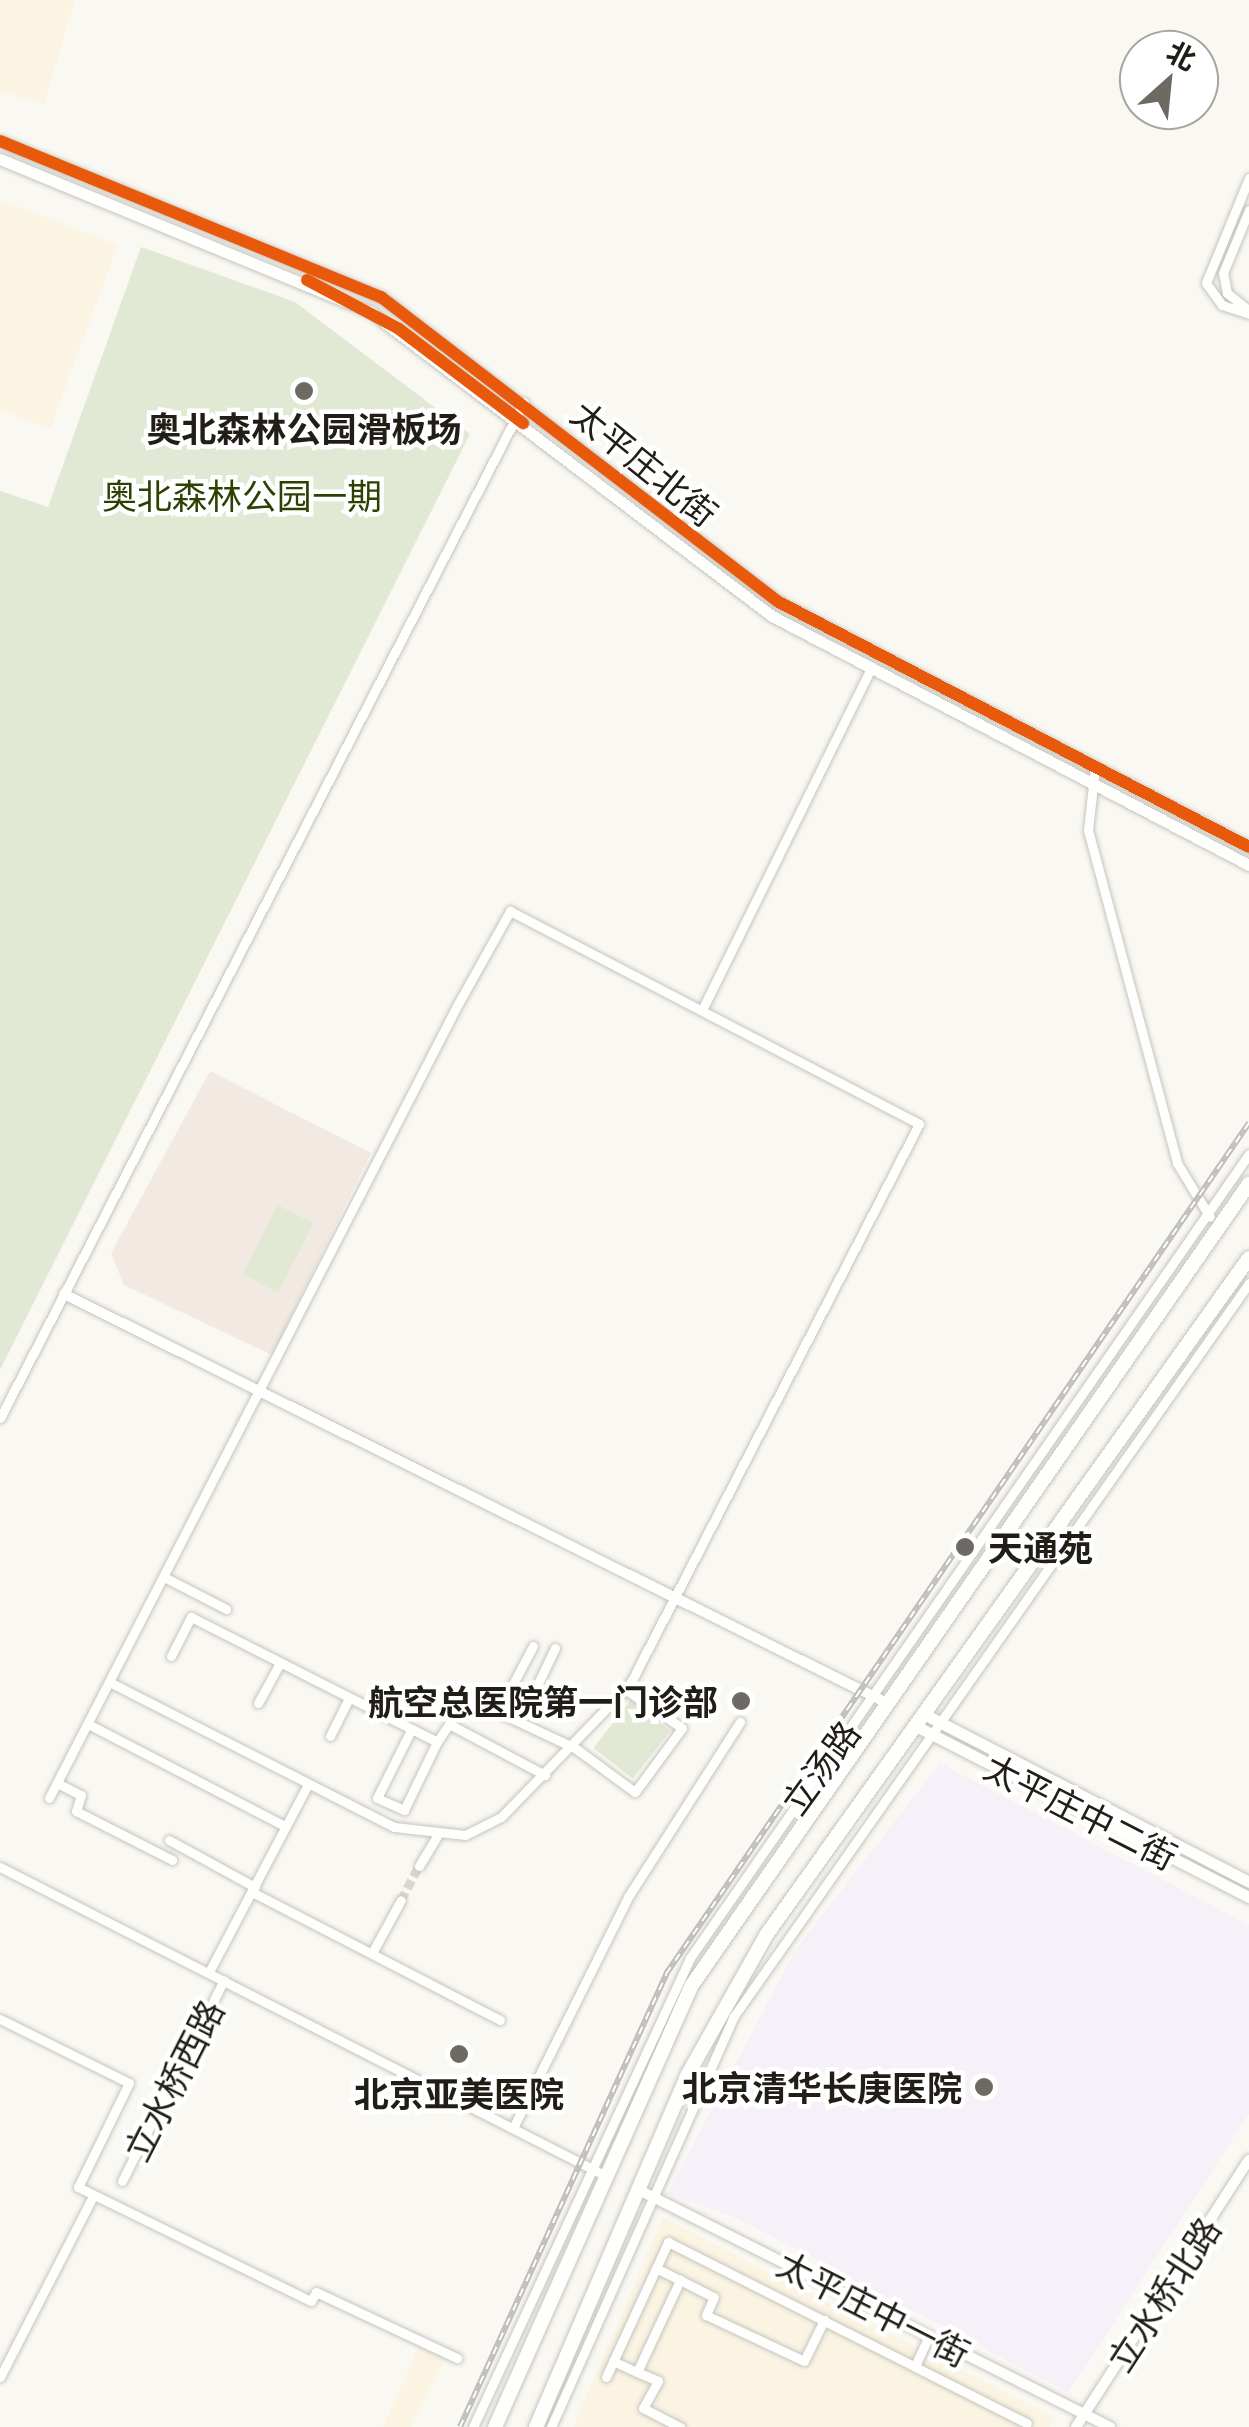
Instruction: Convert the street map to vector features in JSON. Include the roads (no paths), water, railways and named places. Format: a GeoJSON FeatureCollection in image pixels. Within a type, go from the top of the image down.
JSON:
{"type":"FeatureCollection","features":[{"type":"Feature","properties":{"kind":"main road","name":"太平庄北街"},"geometry":{"type":"LineString","coordinates":[[0,141],[350,280],[524,402],[712,557],[877,656],[1249,848]]}},
{"type":"Feature","properties":{"kind":"main road","name":"太平庄北街"},"geometry":{"type":"LineString","coordinates":[[0,159],[342,296],[516,417],[704,570],[870,670],[1249,865]]}},
{"type":"Feature","properties":{"kind":"main road","name":"立汤路"},"geometry":{"type":"LineString","coordinates":[[494,2427],[602,2174],[692,1986],[879,1698],[1249,1184]]}},
{"type":"Feature","properties":{"kind":"main road","name":"立汤路"},"geometry":{"type":"LineString","coordinates":[[536,2427],[724,2005],[1249,1258]]}},
{"type":"Feature","properties":{"kind":"main road","name":"太平庄中二街"},"geometry":{"type":"LineString","coordinates":[[924,1722],[1249,1882]]}},
{"type":"Feature","properties":{"kind":"main road","name":"太平庄中二街"},"geometry":{"type":"LineString","coordinates":[[924,1722],[1249,1897]]}},
{"type":"Feature","properties":{"kind":"street"},"geometry":{"type":"LineString","coordinates":[[1249,178],[1206,283],[1222,305],[1249,312]]}},
{"type":"Feature","properties":{"kind":"street"},"geometry":{"type":"LineString","coordinates":[[1249,210],[1223,273],[1227,292],[1249,312]]}},
{"type":"Feature","properties":{"kind":"street"},"geometry":{"type":"LineString","coordinates":[[0,1418],[524,402]]}},
{"type":"Feature","properties":{"kind":"street"},"geometry":{"type":"LineString","coordinates":[[703,1008],[877,656]]}},
{"type":"Feature","properties":{"kind":"street"},"geometry":{"type":"LineString","coordinates":[[1095,768],[1088,782],[1088,830],[1177,1163],[1218,1228]]}},
{"type":"Feature","properties":{"kind":"street"},"geometry":{"type":"LineString","coordinates":[[49,1798],[88,1724],[109,1682],[510,911],[703,1008],[919,1124],[678,1600],[626,1690],[576,1748],[500,1817],[437,1836],[394,1827],[109,1682]]}},
{"type":"Feature","properties":{"kind":"street","name":"立汤路"},"geometry":{"type":"LineString","coordinates":[[473,2427],[587,2166],[690,1958],[879,1698],[1249,1154]]}},
{"type":"Feature","properties":{"kind":"street","name":"立汤路"},"geometry":{"type":"LineString","coordinates":[[924,1722],[1249,1284]]}},
{"type":"Feature","properties":{"kind":"street"},"geometry":{"type":"LineString","coordinates":[[64,1294],[879,1698]]}},
{"type":"Feature","properties":{"kind":"street"},"geometry":{"type":"LineString","coordinates":[[164,1577],[226,1609]]}},
{"type":"Feature","properties":{"kind":"street"},"geometry":{"type":"LineString","coordinates":[[171,1656],[191,1617],[437,1742]]}},
{"type":"Feature","properties":{"kind":"street"},"geometry":{"type":"LineString","coordinates":[[534,1646],[498,1712],[576,1748],[635,1792],[682,1728],[626,1690]]}},
{"type":"Feature","properties":{"kind":"street"},"geometry":{"type":"LineString","coordinates":[[520,1721],[555,1648]]}},
{"type":"Feature","properties":{"kind":"street"},"geometry":{"type":"LineString","coordinates":[[258,1703],[280,1663]]}},
{"type":"Feature","properties":{"kind":"street"},"geometry":{"type":"LineString","coordinates":[[330,1736],[349,1698]]}},
{"type":"Feature","properties":{"kind":"street"},"geometry":{"type":"LineString","coordinates":[[513,2128],[628,1897],[740,1722]]}},
{"type":"Feature","properties":{"kind":"street"},"geometry":{"type":"LineString","coordinates":[[88,1724],[285,1826]]}},
{"type":"Feature","properties":{"kind":"street"},"geometry":{"type":"LineString","coordinates":[[411,1730],[378,1798],[404,1810],[449,1724],[545,1775]]}},
{"type":"Feature","properties":{"kind":"street"},"geometry":{"type":"LineString","coordinates":[[57,1783],[81,1795],[76,1811],[172,1860]]}},
{"type":"Feature","properties":{"kind":"street"},"geometry":{"type":"LineString","coordinates":[[209,1972],[308,1784]]}},
{"type":"Feature","properties":{"kind":"street"},"geometry":{"type":"LineString","coordinates":[[419,1866],[437,1836]]}},
{"type":"Feature","properties":{"kind":"street"},"geometry":{"type":"LineString","coordinates":[[169,1840],[254,1890],[500,2020]]}},
{"type":"Feature","properties":{"kind":"street"},"geometry":{"type":"LineString","coordinates":[[0,1867],[602,2174]]}},
{"type":"Feature","properties":{"kind":"street"},"geometry":{"type":"LineString","coordinates":[[372,1953],[401,1900]]}},
{"type":"Feature","properties":{"kind":"street","name":"立水桥西路"},"geometry":{"type":"LineString","coordinates":[[122,2181],[224,1980]]}},
{"type":"Feature","properties":{"kind":"street"},"geometry":{"type":"LineString","coordinates":[[0,2019],[129,2082],[78,2187],[457,2358]]}},
{"type":"Feature","properties":{"kind":"street","name":"立水桥北路"},"geometry":{"type":"LineString","coordinates":[[1076,2427],[1247,2168]]}},
{"type":"Feature","properties":{"kind":"street","name":"立汤路"},"geometry":{"type":"LineString","coordinates":[[551,2427],[643,2192]]}},
{"type":"Feature","properties":{"kind":"street","name":"太平庄中一街"},"geometry":{"type":"LineString","coordinates":[[643,2192],[1110,2427]]}},
{"type":"Feature","properties":{"kind":"street","name":"立水桥西路"},"geometry":{"type":"LineString","coordinates":[[0,2376],[92,2196]]}},
{"type":"Feature","properties":{"kind":"street"},"geometry":{"type":"LineString","coordinates":[[606,2377],[668,2242],[1028,2423]]}},
{"type":"Feature","properties":{"kind":"street"},"geometry":{"type":"LineString","coordinates":[[656,2268],[714,2297],[706,2314],[804,2361],[824,2320]]}},
{"type":"Feature","properties":{"kind":"street"},"geometry":{"type":"LineString","coordinates":[[637,2372],[680,2280]]}},
{"type":"Feature","properties":{"kind":"street"},"geometry":{"type":"LineString","coordinates":[[915,2366],[930,2336]]}},
{"type":"Feature","properties":{"kind":"street"},"geometry":{"type":"LineString","coordinates":[[613,2361],[658,2381],[643,2408],[680,2427]]}},
{"type":"Feature","properties":{"kind":"tunnel"},"geometry":{"type":"LineString","coordinates":[[401,1900],[419,1866]]}},
{"type":"Feature","properties":{"kind":"railway"},"geometry":{"type":"LineString","coordinates":[[460,2427],[666,1974],[1249,1123]]}},
{"type":"Feature","properties":{"kind":"place","name":"奥北森林公园滑板场"},"geometry":{"type":"Point","coordinates":[304,391]}},
{"type":"Feature","properties":{"kind":"place","name":"天通苑"},"geometry":{"type":"Point","coordinates":[965,1547]}},
{"type":"Feature","properties":{"kind":"place","name":"航空总医院第一门诊部"},"geometry":{"type":"Point","coordinates":[741,1701]}},
{"type":"Feature","properties":{"kind":"place","name":"北京亚美医院"},"geometry":{"type":"Point","coordinates":[459,2054]}},
{"type":"Feature","properties":{"kind":"place","name":"北京清华长庚医院"},"geometry":{"type":"Point","coordinates":[984,2087]}},
{"type":"Feature","properties":{"kind":"park label","name":"奥北森林公园一期"},"geometry":{"type":"Point","coordinates":[242,495]}}]}
